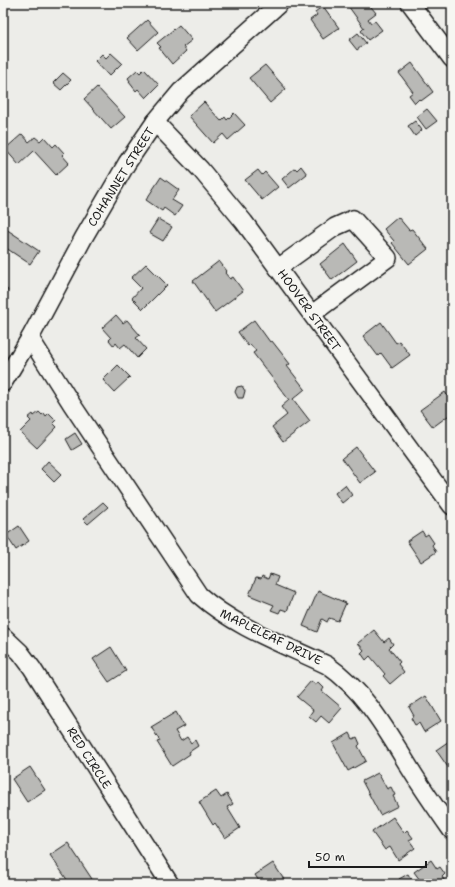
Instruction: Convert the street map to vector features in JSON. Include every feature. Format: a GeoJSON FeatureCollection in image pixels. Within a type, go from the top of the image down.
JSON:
{"type":"FeatureCollection","features":[{"type":"Feature","properties":{"kind":"street","name":"COHANNET STREET"},"geometry":{"type":"LineString","coordinates":[[3,383],[30,338],[84,237],[127,163],[155,122],[181,90],[280,3]]}},
{"type":"Feature","properties":{"kind":"street"},"geometry":{"type":"LineString","coordinates":[[410,3],[452,59]]}},
{"type":"Feature","properties":{"kind":"street","name":"HOOVER STREET"},"geometry":{"type":"LineString","coordinates":[[155,122],[201,170],[244,222],[452,506]]}},
{"type":"Feature","properties":{"kind":"street"},"geometry":{"type":"LineString","coordinates":[[278,268],[336,226],[353,218],[388,258],[312,314]]}},
{"type":"Feature","properties":{"kind":"street","name":"MAPLELEAF DRIVE"},"geometry":{"type":"LineString","coordinates":[[30,338],[75,410],[198,595],[213,608],[230,618],[327,665],[341,674],[360,693],[379,718],[452,831]]}},
{"type":"Feature","properties":{"kind":"street","name":"RED CIRCLE"},"geometry":{"type":"LineString","coordinates":[[3,636],[20,652],[32,668],[170,884]]}},
{"type":"Feature","properties":{"kind":"building"},"geometry":{"type":"Polygon","coordinates":[[[346,3],[368,3],[376,13],[368,19],[371,23],[375,21],[382,30],[368,40],[361,31],[364,28],[346,3]]]}},
{"type":"Feature","properties":{"kind":"building"},"geometry":{"type":"Polygon","coordinates":[[[323,6],[339,28],[323,39],[310,20],[317,15],[315,12],[323,6]]]}},
{"type":"Feature","properties":{"kind":"building"},"geometry":{"type":"Polygon","coordinates":[[[147,20],[158,32],[138,50],[127,38],[147,20]]]}},
{"type":"Feature","properties":{"kind":"building"},"geometry":{"type":"Polygon","coordinates":[[[179,25],[192,40],[183,47],[186,51],[172,64],[159,48],[161,47],[157,43],[179,25]]]}},
{"type":"Feature","properties":{"kind":"building"},"geometry":{"type":"Polygon","coordinates":[[[358,33],[366,43],[357,50],[349,40],[358,33]]]}},
{"type":"Feature","properties":{"kind":"building"},"geometry":{"type":"Polygon","coordinates":[[[111,53],[122,63],[109,76],[95,61],[102,54],[106,58],[111,53]]]}},
{"type":"Feature","properties":{"kind":"building"},"geometry":{"type":"Polygon","coordinates":[[[412,63],[433,92],[421,101],[419,99],[415,103],[409,95],[413,92],[399,73],[412,63]]]}},
{"type":"Feature","properties":{"kind":"building"},"geometry":{"type":"Polygon","coordinates":[[[265,65],[286,89],[270,103],[249,78],[265,65]]]}},
{"type":"Feature","properties":{"kind":"building"},"geometry":{"type":"Polygon","coordinates":[[[144,69],[159,85],[146,98],[138,89],[136,91],[129,82],[130,81],[128,78],[137,70],[140,73],[144,69]]]}},
{"type":"Feature","properties":{"kind":"building"},"geometry":{"type":"Polygon","coordinates":[[[63,73],[71,80],[61,90],[53,83],[63,73]]]}},
{"type":"Feature","properties":{"kind":"building"},"geometry":{"type":"Polygon","coordinates":[[[97,87],[125,117],[111,129],[84,99],[97,87]]]}},
{"type":"Feature","properties":{"kind":"building"},"geometry":{"type":"Polygon","coordinates":[[[204,102],[221,121],[225,117],[227,120],[234,113],[245,125],[228,140],[223,134],[213,143],[189,116],[204,102]]]}},
{"type":"Feature","properties":{"kind":"building"},"geometry":{"type":"Polygon","coordinates":[[[427,109],[437,121],[426,129],[417,117],[427,109]]]}},
{"type":"Feature","properties":{"kind":"building"},"geometry":{"type":"Polygon","coordinates":[[[415,121],[422,130],[415,136],[408,126],[415,121]]]}},
{"type":"Feature","properties":{"kind":"building"},"geometry":{"type":"Polygon","coordinates":[[[22,134],[29,142],[35,137],[40,141],[44,137],[53,147],[56,144],[64,153],[62,155],[69,163],[56,175],[34,151],[19,165],[5,149],[22,134]]]}},
{"type":"Feature","properties":{"kind":"building"},"geometry":{"type":"Polygon","coordinates":[[[301,166],[307,174],[289,188],[282,179],[295,168],[297,170],[301,166]]]}},
{"type":"Feature","properties":{"kind":"building"},"geometry":{"type":"Polygon","coordinates":[[[258,170],[262,175],[265,172],[278,187],[262,200],[245,180],[258,170]]]}},
{"type":"Feature","properties":{"kind":"building"},"geometry":{"type":"Polygon","coordinates":[[[161,177],[179,190],[172,200],[182,206],[175,216],[164,208],[162,211],[146,200],[161,177]]]}},
{"type":"Feature","properties":{"kind":"building"},"geometry":{"type":"Polygon","coordinates":[[[398,217],[409,230],[412,229],[428,249],[409,264],[392,243],[394,241],[384,229],[398,217]]]}},
{"type":"Feature","properties":{"kind":"building"},"geometry":{"type":"Polygon","coordinates":[[[158,219],[172,227],[163,241],[149,233],[158,219]]]}},
{"type":"Feature","properties":{"kind":"building"},"geometry":{"type":"Polygon","coordinates":[[[3,227],[39,251],[30,264],[3,246],[3,227]]]}},
{"type":"Feature","properties":{"kind":"building"},"geometry":{"type":"Polygon","coordinates":[[[345,244],[357,261],[332,280],[320,264],[345,244]]]}},
{"type":"Feature","properties":{"kind":"building"},"geometry":{"type":"Polygon","coordinates":[[[219,261],[227,271],[225,273],[230,279],[233,277],[243,291],[215,312],[193,281],[219,261]]]}},
{"type":"Feature","properties":{"kind":"building"},"geometry":{"type":"Polygon","coordinates":[[[146,264],[167,285],[143,309],[132,298],[141,288],[131,278],[146,264]]]}},
{"type":"Feature","properties":{"kind":"building"},"geometry":{"type":"Polygon","coordinates":[[[3,287],[8,290],[3,300],[3,287]]]}},
{"type":"Feature","properties":{"kind":"building"},"geometry":{"type":"Polygon","coordinates":[[[116,315],[123,323],[127,320],[140,335],[136,338],[146,349],[137,358],[125,344],[120,348],[116,343],[114,346],[109,340],[111,338],[102,328],[116,315]]]}},
{"type":"Feature","properties":{"kind":"building"},"geometry":{"type":"Polygon","coordinates":[[[254,320],[270,342],[272,341],[290,364],[287,366],[305,389],[293,399],[310,421],[283,442],[272,427],[287,415],[281,407],[289,400],[253,353],[256,351],[250,344],[248,346],[238,332],[254,320]]]}},
{"type":"Feature","properties":{"kind":"building"},"geometry":{"type":"Polygon","coordinates":[[[381,322],[396,343],[399,341],[410,355],[392,368],[381,353],[378,356],[363,336],[381,322]]]}},
{"type":"Feature","properties":{"kind":"building"},"geometry":{"type":"Polygon","coordinates":[[[118,365],[130,377],[114,392],[103,380],[118,365]]]}},
{"type":"Feature","properties":{"kind":"building"},"geometry":{"type":"Polygon","coordinates":[[[242,386],[245,391],[243,398],[238,398],[235,392],[237,387],[242,386]]]}},
{"type":"Feature","properties":{"kind":"building"},"geometry":{"type":"Polygon","coordinates":[[[445,392],[452,402],[452,413],[433,427],[420,410],[445,392]]]}},
{"type":"Feature","properties":{"kind":"building"},"geometry":{"type":"Polygon","coordinates":[[[39,412],[42,415],[44,413],[46,416],[49,413],[56,420],[53,423],[57,427],[37,448],[20,432],[31,421],[28,418],[39,412]]]}},
{"type":"Feature","properties":{"kind":"building"},"geometry":{"type":"Polygon","coordinates":[[[75,433],[82,444],[72,450],[66,439],[75,433]]]}},
{"type":"Feature","properties":{"kind":"building"},"geometry":{"type":"Polygon","coordinates":[[[356,447],[375,472],[360,483],[342,458],[356,447]]]}},
{"type":"Feature","properties":{"kind":"building"},"geometry":{"type":"Polygon","coordinates":[[[48,461],[62,474],[54,482],[41,469],[48,461]]]}},
{"type":"Feature","properties":{"kind":"building"},"geometry":{"type":"Polygon","coordinates":[[[345,485],[352,495],[342,503],[335,493],[345,485]]]}},
{"type":"Feature","properties":{"kind":"building"},"geometry":{"type":"Polygon","coordinates":[[[103,502],[108,507],[88,524],[83,519],[103,502]]]}},
{"type":"Feature","properties":{"kind":"building"},"geometry":{"type":"Polygon","coordinates":[[[19,526],[29,541],[16,550],[6,535],[19,526]]]}},
{"type":"Feature","properties":{"kind":"building"},"geometry":{"type":"Polygon","coordinates":[[[422,531],[425,536],[428,534],[434,543],[432,545],[436,552],[421,562],[407,541],[422,531]]]}},
{"type":"Feature","properties":{"kind":"building"},"geometry":{"type":"Polygon","coordinates":[[[270,574],[278,577],[275,585],[294,593],[287,611],[281,609],[279,613],[271,610],[274,605],[249,595],[256,578],[261,579],[262,576],[268,579],[270,574]]]}},
{"type":"Feature","properties":{"kind":"building"},"geometry":{"type":"Polygon","coordinates":[[[318,591],[346,603],[338,621],[329,618],[327,622],[322,619],[317,632],[303,626],[318,591]]]}},
{"type":"Feature","properties":{"kind":"building"},"geometry":{"type":"Polygon","coordinates":[[[374,630],[384,642],[389,638],[393,644],[389,648],[400,662],[398,664],[404,672],[390,684],[383,676],[385,674],[370,656],[366,660],[361,653],[364,650],[358,643],[374,630]]]}},
{"type":"Feature","properties":{"kind":"building"},"geometry":{"type":"Polygon","coordinates":[[[111,647],[126,671],[109,682],[93,659],[111,647]]]}},
{"type":"Feature","properties":{"kind":"building"},"geometry":{"type":"Polygon","coordinates":[[[311,681],[316,685],[318,682],[324,688],[322,691],[342,708],[329,723],[321,716],[316,722],[309,716],[313,710],[297,697],[311,681]]]}},
{"type":"Feature","properties":{"kind":"building"},"geometry":{"type":"Polygon","coordinates":[[[426,696],[441,721],[424,732],[419,723],[415,725],[411,718],[414,716],[409,707],[426,696]]]}},
{"type":"Feature","properties":{"kind":"building"},"geometry":{"type":"Polygon","coordinates":[[[176,712],[184,726],[175,731],[181,741],[187,737],[191,743],[195,740],[198,746],[189,752],[190,754],[172,766],[157,742],[160,741],[151,727],[176,712]]]}},
{"type":"Feature","properties":{"kind":"building"},"geometry":{"type":"Polygon","coordinates":[[[350,733],[353,739],[357,737],[360,744],[358,746],[366,761],[348,771],[333,743],[350,733]]]}},
{"type":"Feature","properties":{"kind":"building"},"geometry":{"type":"Polygon","coordinates":[[[452,739],[452,773],[436,750],[452,739]]]}},
{"type":"Feature","properties":{"kind":"building"},"geometry":{"type":"Polygon","coordinates":[[[30,767],[45,790],[27,802],[12,779],[30,767]]]}},
{"type":"Feature","properties":{"kind":"building"},"geometry":{"type":"Polygon","coordinates":[[[378,773],[387,789],[391,787],[395,795],[393,796],[398,806],[380,815],[362,781],[378,773]]]}},
{"type":"Feature","properties":{"kind":"building"},"geometry":{"type":"Polygon","coordinates":[[[216,791],[221,798],[227,794],[233,804],[227,807],[240,828],[225,838],[215,823],[213,825],[199,802],[216,791]]]}},
{"type":"Feature","properties":{"kind":"building"},"geometry":{"type":"Polygon","coordinates":[[[393,817],[404,833],[407,830],[413,838],[409,840],[415,848],[398,860],[390,847],[385,850],[372,832],[393,817]]]}},
{"type":"Feature","properties":{"kind":"building"},"geometry":{"type":"Polygon","coordinates":[[[68,843],[92,879],[84,884],[70,884],[50,855],[68,843]]]}},
{"type":"Feature","properties":{"kind":"building"},"geometry":{"type":"Polygon","coordinates":[[[431,860],[437,869],[440,867],[445,874],[442,877],[447,884],[423,884],[414,872],[431,860]]]}},
{"type":"Feature","properties":{"kind":"building"},"geometry":{"type":"Polygon","coordinates":[[[273,863],[287,884],[261,884],[255,875],[273,863]]]}},
{"type":"Feature","properties":{"kind":"building"},"geometry":{"type":"Polygon","coordinates":[[[408,874],[413,882],[410,884],[402,884],[399,879],[408,874]]]}}]}
